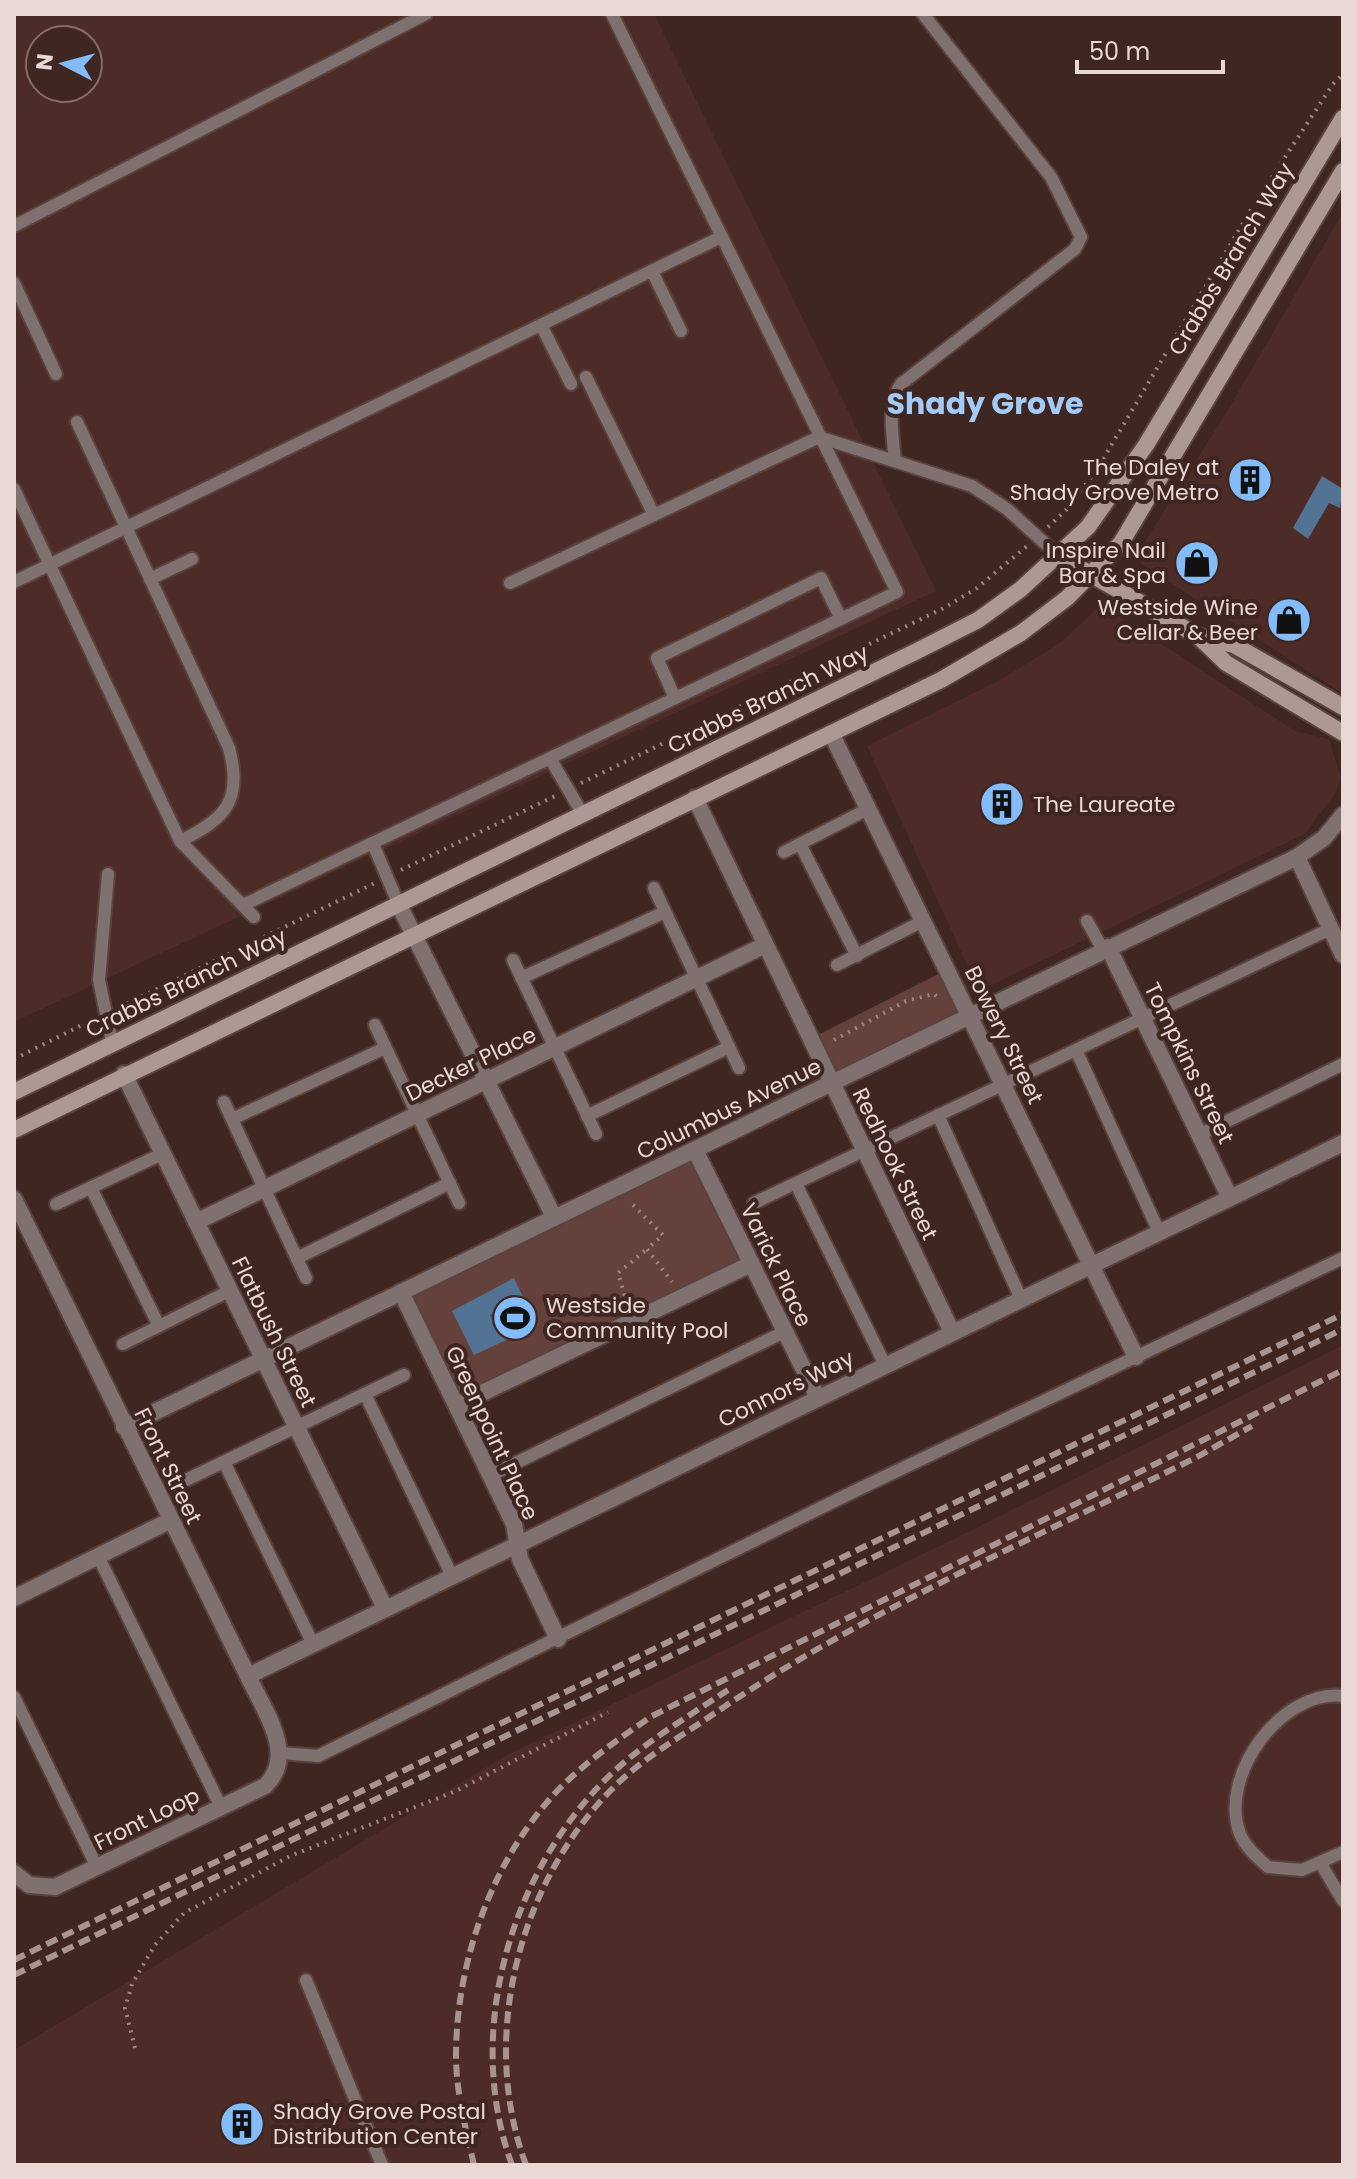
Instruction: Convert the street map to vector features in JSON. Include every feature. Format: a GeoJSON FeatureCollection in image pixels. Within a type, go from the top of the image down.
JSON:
{"type":"FeatureCollection","features":[{"type":"Feature","properties":{"kind":"main road","name":"Crabbs Branch Way"},"geometry":{"type":"LineString","coordinates":[[14,1092],[978,620],[1059,556],[1088,527],[1146,445],[1343,118]]}},
{"type":"Feature","properties":{"kind":"main road"},"geometry":{"type":"LineString","coordinates":[[14,1130],[941,680],[1021,633],[1092,574],[1137,520],[1343,171]]}},
{"type":"Feature","properties":{"kind":"main road"},"geometry":{"type":"LineString","coordinates":[[1059,556],[1198,636],[1226,663],[1343,733]]}},
{"type":"Feature","properties":{"kind":"main road"},"geometry":{"type":"LineString","coordinates":[[1198,636],[1234,645],[1343,707]]}},
{"type":"Feature","properties":{"kind":"street","name":"Bowery Street"},"geometry":{"type":"LineString","coordinates":[[831,733],[1136,1357]]}},
{"type":"Feature","properties":{"kind":"street","name":"Redhook Street"},"geometry":{"type":"LineString","coordinates":[[695,798],[952,1332]]}},
{"type":"Feature","properties":{"kind":"street","name":"Columbus Avenue"},"geometry":{"type":"LineString","coordinates":[[124,1427],[554,1217],[696,1152],[971,1014],[1297,857],[1324,838],[1343,815]]}},
{"type":"Feature","properties":{"kind":"street"},"geometry":{"type":"LineString","coordinates":[[1297,857],[1343,955]]}},
{"type":"Feature","properties":{"kind":"street"},"geometry":{"type":"LineString","coordinates":[[399,905],[554,1217]]}},
{"type":"Feature","properties":{"kind":"street","name":"Decker Place"},"geometry":{"type":"LineString","coordinates":[[196,1222],[765,945]]}},
{"type":"Feature","properties":{"kind":"street","name":"Tompkins Street"},"geometry":{"type":"LineString","coordinates":[[1106,949],[1230,1198]]}},
{"type":"Feature","properties":{"kind":"street","name":"Flatbush Street"},"geometry":{"type":"LineString","coordinates":[[124,1074],[261,1360],[385,1608]]}},
{"type":"Feature","properties":{"kind":"street","name":"Connors Way"},"geometry":{"type":"LineString","coordinates":[[248,1676],[1343,1143]]}},
{"type":"Feature","properties":{"kind":"street","name":"Varick Place"},"geometry":{"type":"LineString","coordinates":[[696,1152],[818,1398]]}},
{"type":"Feature","properties":{"kind":"street","name":"Front Street"},"geometry":{"type":"LineString","coordinates":[[14,1199],[169,1521],[248,1676],[280,1753]]}},
{"type":"Feature","properties":{"kind":"street"},"geometry":{"type":"LineString","coordinates":[[457,1405],[751,1264]]}},
{"type":"Feature","properties":{"kind":"street","name":"Greenpoint Place"},"geometry":{"type":"LineString","coordinates":[[401,1292],[514,1524],[520,1559],[558,1639]]}},
{"type":"Feature","properties":{"kind":"street"},"geometry":{"type":"LineString","coordinates":[[14,1598],[169,1521]]}},
{"type":"Feature","properties":{"kind":"street","name":"Front Loop"},"geometry":{"type":"LineString","coordinates":[[14,1873],[21,1881],[41,1889],[55,1887],[265,1786],[276,1776],[280,1753]]}},
{"type":"Feature","properties":{"kind":"lane"},"geometry":{"type":"LineString","coordinates":[[14,226],[426,14]]}},
{"type":"Feature","properties":{"kind":"lane"},"geometry":{"type":"LineString","coordinates":[[243,905],[897,592],[612,14]]}},
{"type":"Feature","properties":{"kind":"lane"},"geometry":{"type":"LineString","coordinates":[[895,461],[892,415],[895,392],[901,384],[1075,249],[1081,237],[1051,177],[923,14]]}},
{"type":"Feature","properties":{"kind":"lane"},"geometry":{"type":"LineString","coordinates":[[14,582],[721,237]]}},
{"type":"Feature","properties":{"kind":"lane"},"geometry":{"type":"LineString","coordinates":[[652,271],[681,331]]}},
{"type":"Feature","properties":{"kind":"lane"},"geometry":{"type":"LineString","coordinates":[[14,283],[56,374]]}},
{"type":"Feature","properties":{"kind":"lane"},"geometry":{"type":"LineString","coordinates":[[541,325],[571,384]]}},
{"type":"Feature","properties":{"kind":"lane"},"geometry":{"type":"LineString","coordinates":[[586,377],[654,515]]}},
{"type":"Feature","properties":{"kind":"lane"},"geometry":{"type":"LineString","coordinates":[[77,422],[229,748],[235,769],[235,792],[226,808],[215,821],[180,841]]}},
{"type":"Feature","properties":{"kind":"lane"},"geometry":{"type":"LineString","coordinates":[[510,583],[819,437],[972,486],[1007,509],[1059,556]]}},
{"type":"Feature","properties":{"kind":"lane"},"geometry":{"type":"LineString","coordinates":[[14,489],[180,841],[254,917]]}},
{"type":"Feature","properties":{"kind":"lane"},"geometry":{"type":"LineString","coordinates":[[150,579],[192,559]]}},
{"type":"Feature","properties":{"kind":"lane"},"geometry":{"type":"LineString","coordinates":[[675,698],[657,658],[807,584],[821,578],[841,619]]}},
{"type":"Feature","properties":{"kind":"lane"},"geometry":{"type":"LineString","coordinates":[[551,760],[582,813]]}},
{"type":"Feature","properties":{"kind":"lane"},"geometry":{"type":"LineString","coordinates":[[784,852],[868,809]]}},
{"type":"Feature","properties":{"kind":"lane"},"geometry":{"type":"LineString","coordinates":[[373,844],[399,905]]}},
{"type":"Feature","properties":{"kind":"lane"},"geometry":{"type":"LineString","coordinates":[[800,844],[857,956]]}},
{"type":"Feature","properties":{"kind":"lane"},"geometry":{"type":"LineString","coordinates":[[108,874],[99,980],[112,1042]]}},
{"type":"Feature","properties":{"kind":"lane"},"geometry":{"type":"LineString","coordinates":[[654,888],[739,1068]]}},
{"type":"Feature","properties":{"kind":"lane"},"geometry":{"type":"LineString","coordinates":[[521,978],[665,912]]}},
{"type":"Feature","properties":{"kind":"lane"},"geometry":{"type":"LineString","coordinates":[[837,965],[923,921]]}},
{"type":"Feature","properties":{"kind":"lane"},"geometry":{"type":"LineString","coordinates":[[1087,921],[1106,949]]}},
{"type":"Feature","properties":{"kind":"lane"},"geometry":{"type":"LineString","coordinates":[[754,1203],[1330,929]]}},
{"type":"Feature","properties":{"kind":"lane"},"geometry":{"type":"LineString","coordinates":[[513,960],[596,1134]]}},
{"type":"Feature","properties":{"kind":"lane"},"geometry":{"type":"LineString","coordinates":[[375,1025],[459,1203]]}},
{"type":"Feature","properties":{"kind":"lane"},"geometry":{"type":"LineString","coordinates":[[587,1116],[729,1047]]}},
{"type":"Feature","properties":{"kind":"lane"},"geometry":{"type":"LineString","coordinates":[[232,1119],[385,1048]]}},
{"type":"Feature","properties":{"kind":"lane"},"geometry":{"type":"LineString","coordinates":[[1076,1050],[1159,1232]]}},
{"type":"Feature","properties":{"kind":"lane"},"geometry":{"type":"LineString","coordinates":[[1199,1135],[1343,1064]]}},
{"type":"Feature","properties":{"kind":"lane"},"geometry":{"type":"LineString","coordinates":[[224,1102],[306,1278]]}},
{"type":"Feature","properties":{"kind":"lane"},"geometry":{"type":"LineString","coordinates":[[938,1115],[1021,1299]]}},
{"type":"Feature","properties":{"kind":"lane"},"geometry":{"type":"LineString","coordinates":[[56,1204],[162,1154]]}},
{"type":"Feature","properties":{"kind":"lane"},"geometry":{"type":"LineString","coordinates":[[297,1258],[450,1183]]}},
{"type":"Feature","properties":{"kind":"lane"},"geometry":{"type":"LineString","coordinates":[[796,1184],[885,1365]]}},
{"type":"Feature","properties":{"kind":"lane"},"geometry":{"type":"LineString","coordinates":[[91,1188],[159,1326]]}},
{"type":"Feature","properties":{"kind":"lane"},"geometry":{"type":"LineString","coordinates":[[280,1753],[318,1756],[1343,1258]]}},
{"type":"Feature","properties":{"kind":"lane"},"geometry":{"type":"LineString","coordinates":[[123,1344],[229,1291]]}},
{"type":"Feature","properties":{"kind":"lane"},"geometry":{"type":"LineString","coordinates":[[491,1475],[784,1332]]}},
{"type":"Feature","properties":{"kind":"lane"},"geometry":{"type":"LineString","coordinates":[[186,1480],[404,1375]]}},
{"type":"Feature","properties":{"kind":"lane"},"geometry":{"type":"LineString","coordinates":[[365,1394],[452,1576]]}},
{"type":"Feature","properties":{"kind":"lane"},"geometry":{"type":"LineString","coordinates":[[224,1462],[313,1644]]}},
{"type":"Feature","properties":{"kind":"lane"},"geometry":{"type":"LineString","coordinates":[[98,1556],[221,1807]]}},
{"type":"Feature","properties":{"kind":"lane"},"geometry":{"type":"LineString","coordinates":[[1343,1696],[1314,1697],[1280,1719],[1248,1761],[1238,1790],[1237,1823],[1246,1846],[1268,1867],[1285,1871],[1321,1864],[1343,1852]]}},
{"type":"Feature","properties":{"kind":"lane"},"geometry":{"type":"LineString","coordinates":[[14,1697],[97,1867]]}},
{"type":"Feature","properties":{"kind":"lane"},"geometry":{"type":"LineString","coordinates":[[1321,1864],[1343,1901]]}},
{"type":"Feature","properties":{"kind":"lane"},"geometry":{"type":"LineString","coordinates":[[306,1980],[382,2165]]}},
{"type":"Feature","properties":{"kind":"path"},"geometry":{"type":"LineString","coordinates":[[834,1040],[906,1001],[934,994],[940,1000],[947,999]]}},
{"type":"Feature","properties":{"kind":"path"},"geometry":{"type":"LineString","coordinates":[[627,1303],[618,1273],[663,1235],[633,1205]]}},
{"type":"Feature","properties":{"kind":"path"},"geometry":{"type":"LineString","coordinates":[[647,1249],[672,1282]]}},
{"type":"Feature","properties":{"kind":"path"},"geometry":{"type":"LineString","coordinates":[[135,2048],[125,2008],[132,1984],[155,1945],[184,1913],[290,1856],[456,1791],[608,1712]]}},
{"type":"Feature","properties":{"kind":"shaded area"},"geometry":{"type":"Polygon","coordinates":[[[14,14],[654,14],[936,591],[14,1022],[14,14]]]}},
{"type":"Feature","properties":{"kind":"shaded area"},"geometry":{"type":"Polygon","coordinates":[[[1343,212],[1343,694],[1134,559],[1228,410],[1343,212]]]}},
{"type":"Feature","properties":{"kind":"shaded area","name":"The Laureate"},"geometry":{"type":"Polygon","coordinates":[[[1101,605],[1295,731],[1329,739],[1341,778],[1336,792],[1305,834],[979,991],[867,746],[1002,679],[1061,642],[1101,605]]]}},
{"type":"Feature","properties":{"kind":"shaded area"},"geometry":{"type":"Polygon","coordinates":[[[948,969],[971,1014],[832,1083],[810,1039],[948,969]]]}},
{"type":"Feature","properties":{"kind":"shaded area"},"geometry":{"type":"Polygon","coordinates":[[[694,1156],[751,1264],[458,1403],[404,1293],[694,1156]]]}},
{"type":"Feature","properties":{"kind":"shaded area"},"geometry":{"type":"Polygon","coordinates":[[[1343,1345],[1343,2165],[14,2165],[14,2050],[509,1754],[958,1537],[1343,1345]]]}},
{"type":"Feature","properties":{"kind":"water"},"geometry":{"type":"Polygon","coordinates":[[[1322,476],[1343,489],[1340,508],[1329,503],[1308,539],[1293,528],[1322,476]]]}},
{"type":"Feature","properties":{"kind":"water","name":"Westside Community Pool"},"geometry":{"type":"Polygon","coordinates":[[[514,1278],[524,1299],[490,1315],[492,1320],[526,1303],[538,1325],[474,1355],[452,1311],[514,1278]]]}},
{"type":"Feature","properties":{"kind":"railway"},"geometry":{"type":"LineString","coordinates":[[14,1960],[1343,1314]]}},
{"type":"Feature","properties":{"kind":"railway"},"geometry":{"type":"LineString","coordinates":[[14,1975],[1343,1329]]}},
{"type":"Feature","properties":{"kind":"railway"},"geometry":{"type":"LineString","coordinates":[[474,2165],[456,2070],[458,2020],[471,1948],[483,1912],[515,1846],[536,1815],[560,1788],[604,1750],[652,1716],[1343,1370]]}},
{"type":"Feature","properties":{"kind":"railway"},"geometry":{"type":"LineString","coordinates":[[526,2165],[512,2117],[506,2067],[508,2016],[516,1966],[531,1917],[552,1871],[579,1828],[611,1790],[635,1768],[676,1739],[833,1640],[953,1576],[1197,1457],[1252,1426]]}},
{"type":"Feature","properties":{"kind":"railway"},"geometry":{"type":"LineString","coordinates":[[512,2165],[498,2115],[493,2064],[495,2011],[504,1960],[521,1910],[543,1862],[571,1819],[605,1780],[649,1743],[728,1690]]}},
{"type":"Feature","properties":{"kind":"place","name":"The Daley at Shady Grove Metro"},"geometry":{"type":"Point","coordinates":[1250,480]}},
{"type":"Feature","properties":{"kind":"place","name":"Inspire Nail Bar & Spa"},"geometry":{"type":"Point","coordinates":[1197,563]}},
{"type":"Feature","properties":{"kind":"place","name":"Westside Wine Cellar & Beer"},"geometry":{"type":"Point","coordinates":[1289,620]}},
{"type":"Feature","properties":{"kind":"place","name":"The Laureate"},"geometry":{"type":"Point","coordinates":[1002,804]}},
{"type":"Feature","properties":{"kind":"place","name":"Westside Community Pool"},"geometry":{"type":"Point","coordinates":[515,1318]}},
{"type":"Feature","properties":{"kind":"place","name":"Shady Grove Postal Distribution Center"},"geometry":{"type":"Point","coordinates":[242,2124]}},
{"type":"Feature","properties":{"kind":"district","name":"Shady Grove"},"geometry":{"type":"Point","coordinates":[985,403]}}]}
